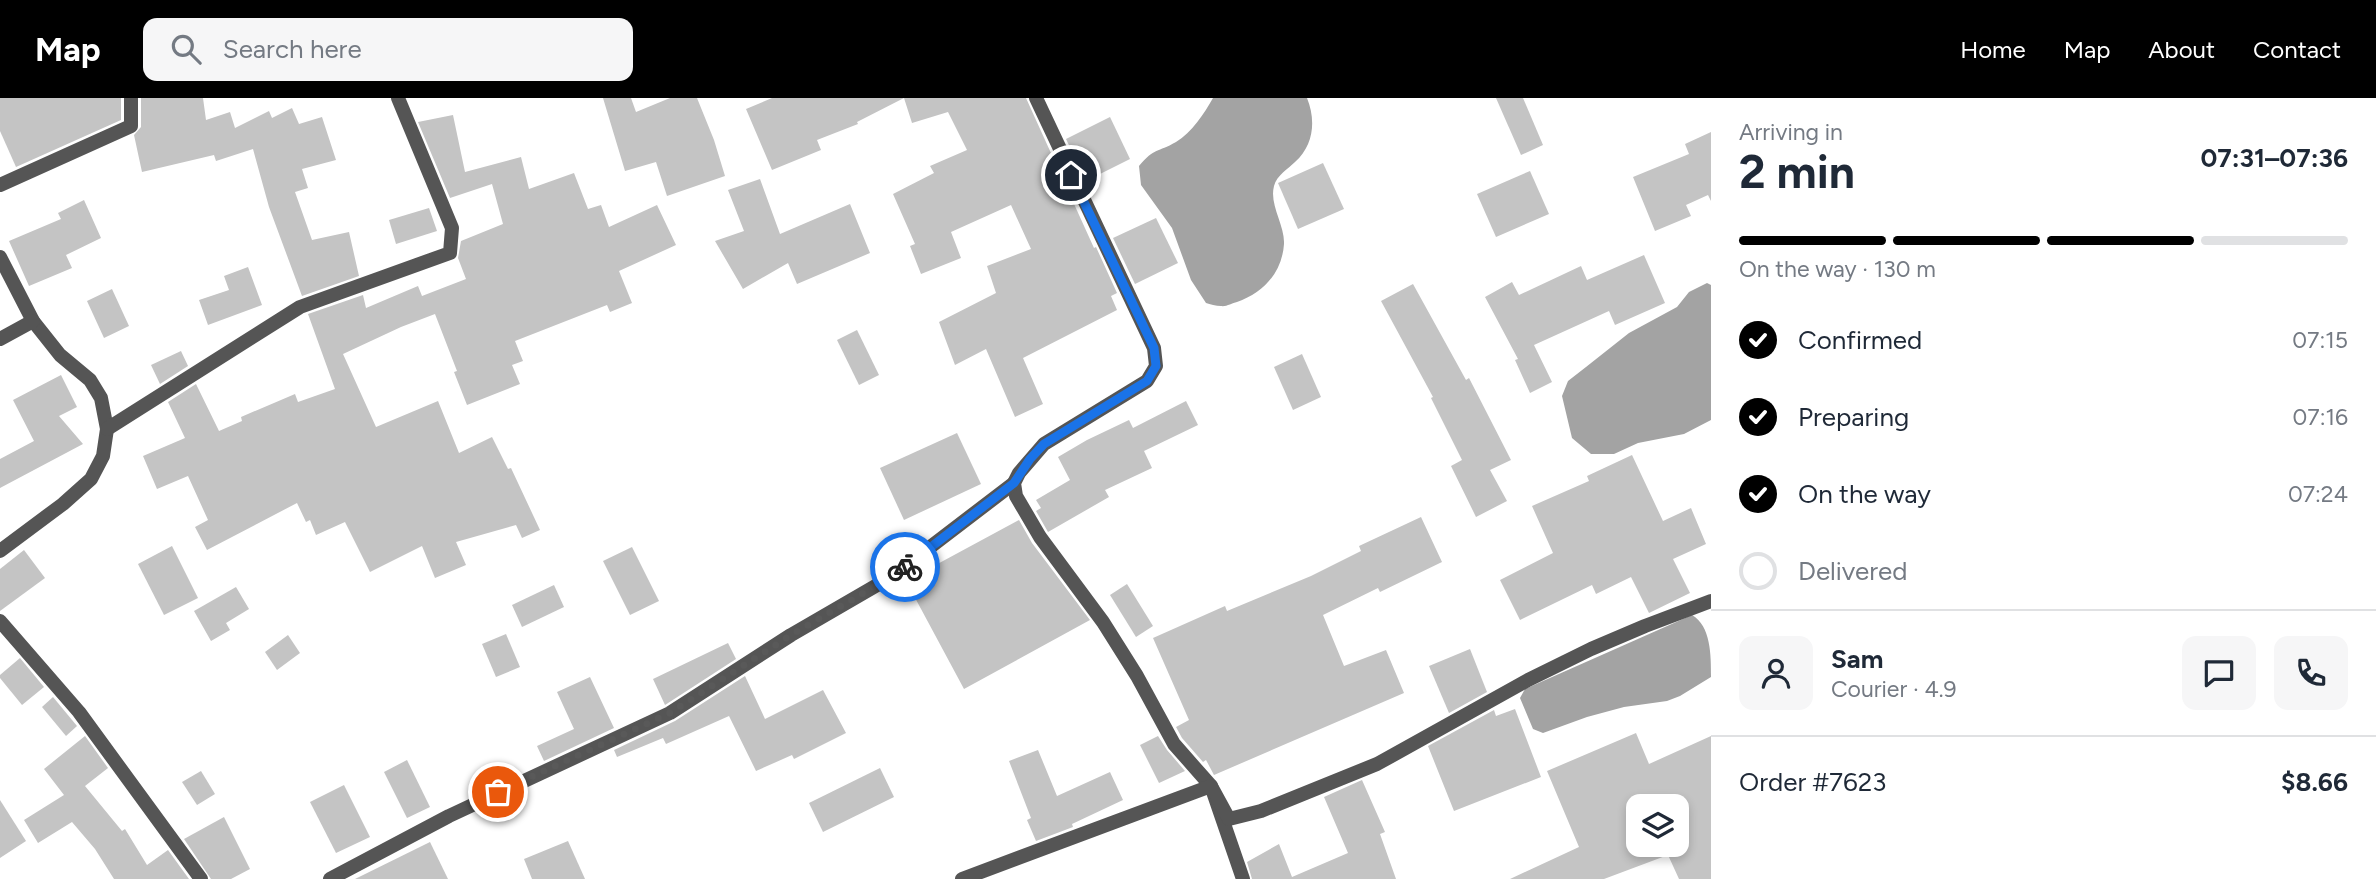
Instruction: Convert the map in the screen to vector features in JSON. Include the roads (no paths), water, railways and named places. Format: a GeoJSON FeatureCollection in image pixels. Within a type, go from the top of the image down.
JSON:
{"type":"FeatureCollection","features":[{"type":"Feature","properties":{"kind":"street"},"geometry":{"type":"LineString","coordinates":[[0,185],[131,126],[131,98]]}},
{"type":"Feature","properties":{"kind":"street"},"geometry":{"type":"LineString","coordinates":[[107,429],[300,307],[450,253],[452,228],[398,98]]}},
{"type":"Feature","properties":{"kind":"street"},"geometry":{"type":"LineString","coordinates":[[330,879],[449,816],[670,713],[791,635],[891,577],[1014,483],[1044,444],[1147,381],[1156,366],[1154,348],[1036,98]]}},
{"type":"Feature","properties":{"kind":"street"},"geometry":{"type":"LineString","coordinates":[[0,257],[33,321],[60,355],[90,380],[101,398],[107,429],[103,456],[92,479],[0,551]]}},
{"type":"Feature","properties":{"kind":"street"},"geometry":{"type":"LineString","coordinates":[[0,339],[33,321]]}},
{"type":"Feature","properties":{"kind":"street"},"geometry":{"type":"LineString","coordinates":[[1014,483],[1016,496],[1040,537],[1103,622],[1137,676],[1174,744],[1212,786],[1229,819],[1261,811],[1377,764],[1528,680],[1591,649],[1711,601]]}},
{"type":"Feature","properties":{"kind":"street"},"geometry":{"type":"LineString","coordinates":[[0,621],[79,712],[201,879]]}},
{"type":"Feature","properties":{"kind":"street"},"geometry":{"type":"LineString","coordinates":[[962,879],[1212,786]]}},
{"type":"Feature","properties":{"kind":"street"},"geometry":{"type":"LineString","coordinates":[[1212,786],[1243,879]]}}]}
